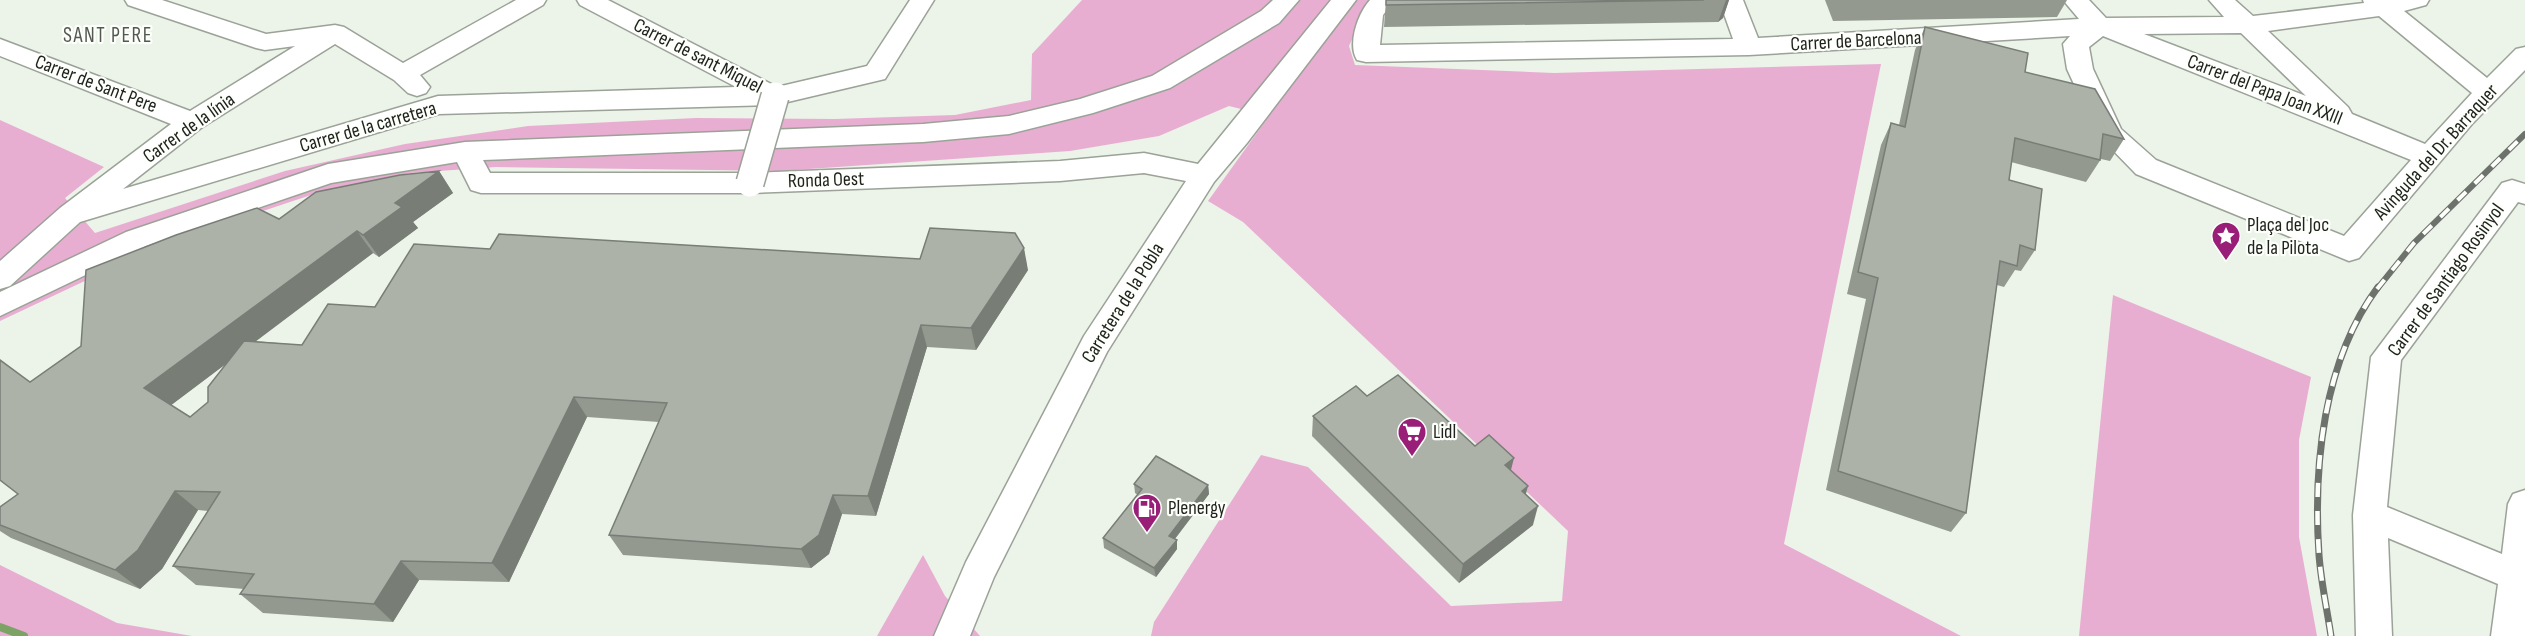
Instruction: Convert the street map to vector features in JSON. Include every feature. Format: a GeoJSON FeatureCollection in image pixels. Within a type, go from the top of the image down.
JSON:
{"type":"FeatureCollection","features":[{"type":"Feature","properties":{"kind":"street"},"geometry":{"type":"LineString","coordinates":[[137,0],[264,42],[335,33],[403,74],[438,105]]}},
{"type":"Feature","properties":{"kind":"street"},"geometry":{"type":"LineString","coordinates":[[403,74],[534,0]]}},
{"type":"Feature","properties":{"kind":"street","name":"Carrer de sant Miquel"},"geometry":{"type":"LineString","coordinates":[[589,0],[775,96]]}},
{"type":"Feature","properties":{"kind":"street","name":"Carrer de la carretera"},"geometry":{"type":"LineString","coordinates":[[60,224],[438,105],[775,96],[876,73],[922,0]]}},
{"type":"Feature","properties":{"kind":"street"},"geometry":{"type":"LineString","coordinates":[[0,305],[136,239],[328,174],[465,151],[923,134],[1009,125],[1084,107],[1161,82],[1260,23],[1287,0]]}},
{"type":"Feature","properties":{"kind":"street","name":"Carretera de la Pobla"},"geometry":{"type":"LineString","coordinates":[[952,636],[978,573],[1095,345],[1204,175],[1238,136],[1344,0]]}},
{"type":"Feature","properties":{"kind":"street","name":"Carrer de Barcelona"},"geometry":{"type":"LineString","coordinates":[[1383,0],[1371,14],[1365,54],[1749,47],[2100,26],[2248,25],[2417,0]]}},
{"type":"Feature","properties":{"kind":"street"},"geometry":{"type":"LineString","coordinates":[[1731,0],[1749,47]]}},
{"type":"Feature","properties":{"kind":"street"},"geometry":{"type":"LineString","coordinates":[[2075,0],[2100,26]]}},
{"type":"Feature","properties":{"kind":"street"},"geometry":{"type":"LineString","coordinates":[[2222,0],[2347,122]]}},
{"type":"Feature","properties":{"kind":"street"},"geometry":{"type":"LineString","coordinates":[[2380,4],[2489,94]]}},
{"type":"Feature","properties":{"kind":"street","name":"Carrer del Papa Joan XXIII"},"geometry":{"type":"LineString","coordinates":[[2100,26],[2347,122],[2430,157]]}},
{"type":"Feature","properties":{"kind":"street","name":"Avinguda del Dr. Barraquer"},"geometry":{"type":"LineString","coordinates":[[2100,26],[2076,44],[2080,69],[2110,134],[2146,166],[2349,250],[2463,118],[2525,55]]}},
{"type":"Feature","properties":{"kind":"street","name":"Carrer de la línia"},"geometry":{"type":"LineString","coordinates":[[0,278],[60,224],[192,122],[335,33]]}},
{"type":"Feature","properties":{"kind":"street","name":"Carrer de Sant Pere"},"geometry":{"type":"LineString","coordinates":[[0,47],[192,122]]}},
{"type":"Feature","properties":{"kind":"street"},"geometry":{"type":"LineString","coordinates":[[750,183],[775,96]]}},
{"type":"Feature","properties":{"kind":"street","name":"Ronda Oest"},"geometry":{"type":"LineString","coordinates":[[465,151],[481,183],[750,183],[1060,171],[1144,163],[1204,175]]}},
{"type":"Feature","properties":{"kind":"street","name":"Carrer de Santiago Rosinyol"},"geometry":{"type":"LineString","coordinates":[[2374,636],[2370,515],[2386,357],[2512,190],[2525,194]]}},
{"type":"Feature","properties":{"kind":"street"},"geometry":{"type":"LineString","coordinates":[[60,224],[88,246],[136,239]]}},
{"type":"Feature","properties":{"kind":"street"},"geometry":{"type":"LineString","coordinates":[[2509,636],[2514,575],[2525,504]]}},
{"type":"Feature","properties":{"kind":"street"},"geometry":{"type":"LineString","coordinates":[[2370,515],[2514,575]]}},
{"type":"Feature","properties":{"kind":"shaded area"},"geometry":{"type":"Polygon","coordinates":[[[1082,0],[1375,0],[1365,11],[1349,46],[1355,65],[1554,73],[1881,64],[1784,544],[1961,636],[1151,636],[1154,622],[1261,455],[1308,467],[1451,606],[1562,601],[1568,531],[1243,222],[1208,201],[1269,116],[1229,106],[1159,136],[1070,151],[780,171],[496,167],[410,173],[320,192],[161,245],[0,321],[0,120],[104,167],[65,198],[95,233],[285,171],[405,144],[528,126],[696,118],[835,119],[955,115],[1031,100],[1032,54],[1082,0]]]}},
{"type":"Feature","properties":{"kind":"shaded area"},"geometry":{"type":"Polygon","coordinates":[[[2113,295],[2311,377],[2299,440],[2299,537],[2317,636],[2079,636],[2113,295]]]}},
{"type":"Feature","properties":{"kind":"shaded area"},"geometry":{"type":"Polygon","coordinates":[[[923,555],[945,596],[980,636],[877,636],[923,555]]]}},
{"type":"Feature","properties":{"kind":"shaded area"},"geometry":{"type":"Polygon","coordinates":[[[0,565],[117,623],[192,636],[0,636],[0,565]]]}},
{"type":"Feature","properties":{"kind":"building"},"geometry":{"type":"Polygon","coordinates":[[[1386,0],[1704,0],[1386,5],[1386,0]]]}},
{"type":"Feature","properties":{"kind":"building"},"geometry":{"type":"Polygon","coordinates":[[[1925,27],[2028,53],[2025,72],[2095,89],[2124,139],[2103,134],[2100,160],[2015,138],[2009,180],[2042,189],[2035,250],[2020,245],[2017,266],[2000,261],[1966,513],[1838,471],[1878,278],[1858,272],[1891,123],[1905,127],[1925,27]]]}},
{"type":"Feature","properties":{"kind":"building"},"geometry":{"type":"Polygon","coordinates":[[[439,171],[395,203],[402,207],[363,235],[357,231],[144,388],[190,417],[208,402],[208,387],[244,341],[302,345],[328,304],[375,307],[414,244],[490,249],[499,234],[920,259],[930,228],[1015,233],[1024,248],[971,328],[921,325],[868,496],[833,495],[819,535],[801,549],[609,535],[667,403],[574,397],[492,563],[401,561],[374,604],[240,594],[254,574],[173,566],[220,492],[175,491],[138,550],[115,570],[0,525],[0,507],[18,494],[0,480],[0,360],[30,382],[81,346],[86,270],[176,235],[257,208],[279,219],[316,192],[400,175],[439,171]]]}},
{"type":"Feature","properties":{"kind":"building"},"geometry":{"type":"Polygon","coordinates":[[[1398,375],[1475,446],[1489,435],[1514,458],[1505,465],[1528,486],[1522,491],[1538,506],[1463,564],[1313,416],[1356,386],[1367,396],[1398,375]]]}},
{"type":"Feature","properties":{"kind":"building"},"geometry":{"type":"Polygon","coordinates":[[[1156,456],[1208,485],[1169,536],[1177,540],[1154,568],[1103,538],[1142,489],[1134,484],[1156,456]]]}},
{"type":"Feature","properties":{"kind":"waterway"},"geometry":{"type":"LineString","coordinates":[[0,627],[24,636]]}},
{"type":"Feature","properties":{"kind":"railway"},"geometry":{"type":"LineString","coordinates":[[2377,289],[2414,243],[2525,134]]}},
{"type":"Feature","properties":{"kind":"railway"},"geometry":{"type":"LineString","coordinates":[[2331,636],[2319,555],[2318,486],[2321,451],[2326,415],[2345,348],[2359,316],[2378,287]]}},
{"type":"Feature","properties":{"kind":"place","name":"Plaça del Joc de la Pilota"},"geometry":{"type":"Point","coordinates":[2226,262]}},
{"type":"Feature","properties":{"kind":"place","name":"Lidl"},"geometry":{"type":"Point","coordinates":[1412,458]}},
{"type":"Feature","properties":{"kind":"place","name":"Plenergy"},"geometry":{"type":"Point","coordinates":[1147,534]}},
{"type":"Feature","properties":{"kind":"district","name":"SANT PERE"},"geometry":{"type":"Point","coordinates":[108,35]}}]}
